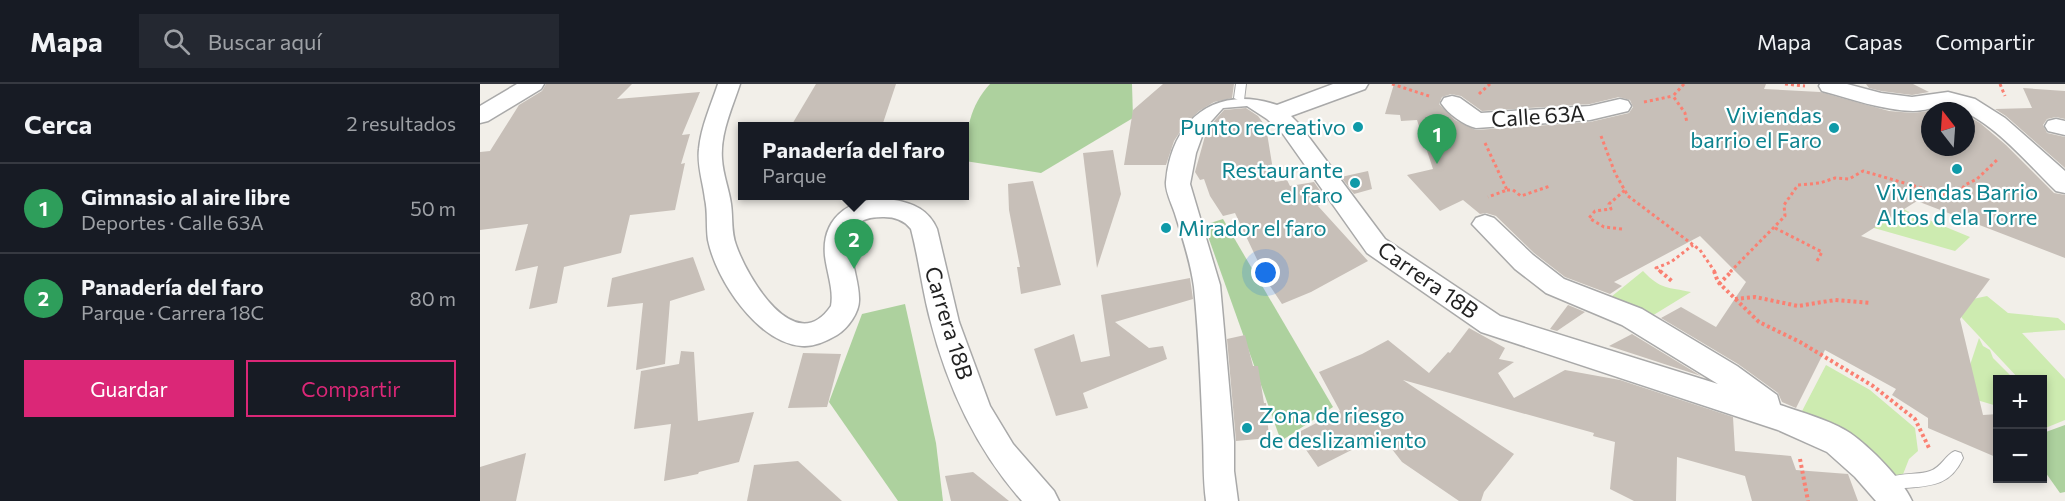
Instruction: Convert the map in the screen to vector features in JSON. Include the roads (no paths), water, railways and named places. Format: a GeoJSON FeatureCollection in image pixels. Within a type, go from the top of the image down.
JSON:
{"type":"FeatureCollection","features":[{"type":"Feature","properties":{"kind":"street"},"geometry":{"type":"LineString","coordinates":[[480,97],[516,84]]}},
{"type":"Feature","properties":{"kind":"street"},"geometry":{"type":"LineString","coordinates":[[480,116],[533,84]]}},
{"type":"Feature","properties":{"kind":"street","name":"Carrera 18B"},"geometry":{"type":"LineString","coordinates":[[729,84],[713,136],[710,157],[719,208],[721,241],[735,275],[777,329],[805,335],[823,330],[834,323],[842,313],[846,300],[839,264],[838,235],[842,223],[850,214],[863,209],[877,207],[905,210],[922,224],[942,315],[983,423],[1017,474],[1043,501]]}},
{"type":"Feature","properties":{"kind":"street"},"geometry":{"type":"LineString","coordinates":[[1275,114],[1356,84]]}},
{"type":"Feature","properties":{"kind":"street"},"geometry":{"type":"LineString","coordinates":[[1830,86],[1878,99],[1912,104],[1951,99],[1984,112],[2065,185]]}},
{"type":"Feature","properties":{"kind":"street","name":"Carrera 18B"},"geometry":{"type":"LineString","coordinates":[[1222,501],[1218,471],[1219,441],[1207,285],[1178,184],[1184,153],[1195,125],[1216,103],[1241,91],[1275,114],[1291,129],[1376,246],[1491,324],[1789,421],[1838,442],[1899,491]]}},
{"type":"Feature","properties":{"kind":"street","name":"Calle 63A"},"geometry":{"type":"LineString","coordinates":[[1458,108],[1476,121],[1568,113],[1590,114],[1620,106]]}},
{"type":"Feature","properties":{"kind":"street"},"geometry":{"type":"LineString","coordinates":[[1485,224],[1524,262],[1555,286],[1632,316],[1727,374],[1789,421]]}},
{"type":"Feature","properties":{"kind":"lane"},"geometry":{"type":"LineString","coordinates":[[1899,491],[1936,477],[1948,469],[1955,458]]}},
{"type":"Feature","properties":{"kind":"place","name":"Punto recreativo"},"geometry":{"type":"Point","coordinates":[1358,127]}},
{"type":"Feature","properties":{"kind":"place","name":"Viviendas barrio el Faro"},"geometry":{"type":"Point","coordinates":[1834,128]}},
{"type":"Feature","properties":{"kind":"place","name":"Gimnasio al aire libre"},"geometry":{"type":"Point","coordinates":[1437,164]}},
{"type":"Feature","properties":{"kind":"place","name":"Viviendas Barrio Altos d ela Torre"},"geometry":{"type":"Point","coordinates":[1957,169]}},
{"type":"Feature","properties":{"kind":"place","name":"Restaurante el faro"},"geometry":{"type":"Point","coordinates":[1355,183]}},
{"type":"Feature","properties":{"kind":"place","name":"Mirador el faro"},"geometry":{"type":"Point","coordinates":[1166,228]}},
{"type":"Feature","properties":{"kind":"place","name":"Panadería del faro"},"geometry":{"type":"Point","coordinates":[854,269]}},
{"type":"Feature","properties":{"kind":"place","name":"Zona de riesgo de deslizamiento"},"geometry":{"type":"Point","coordinates":[1247,428]}}]}
